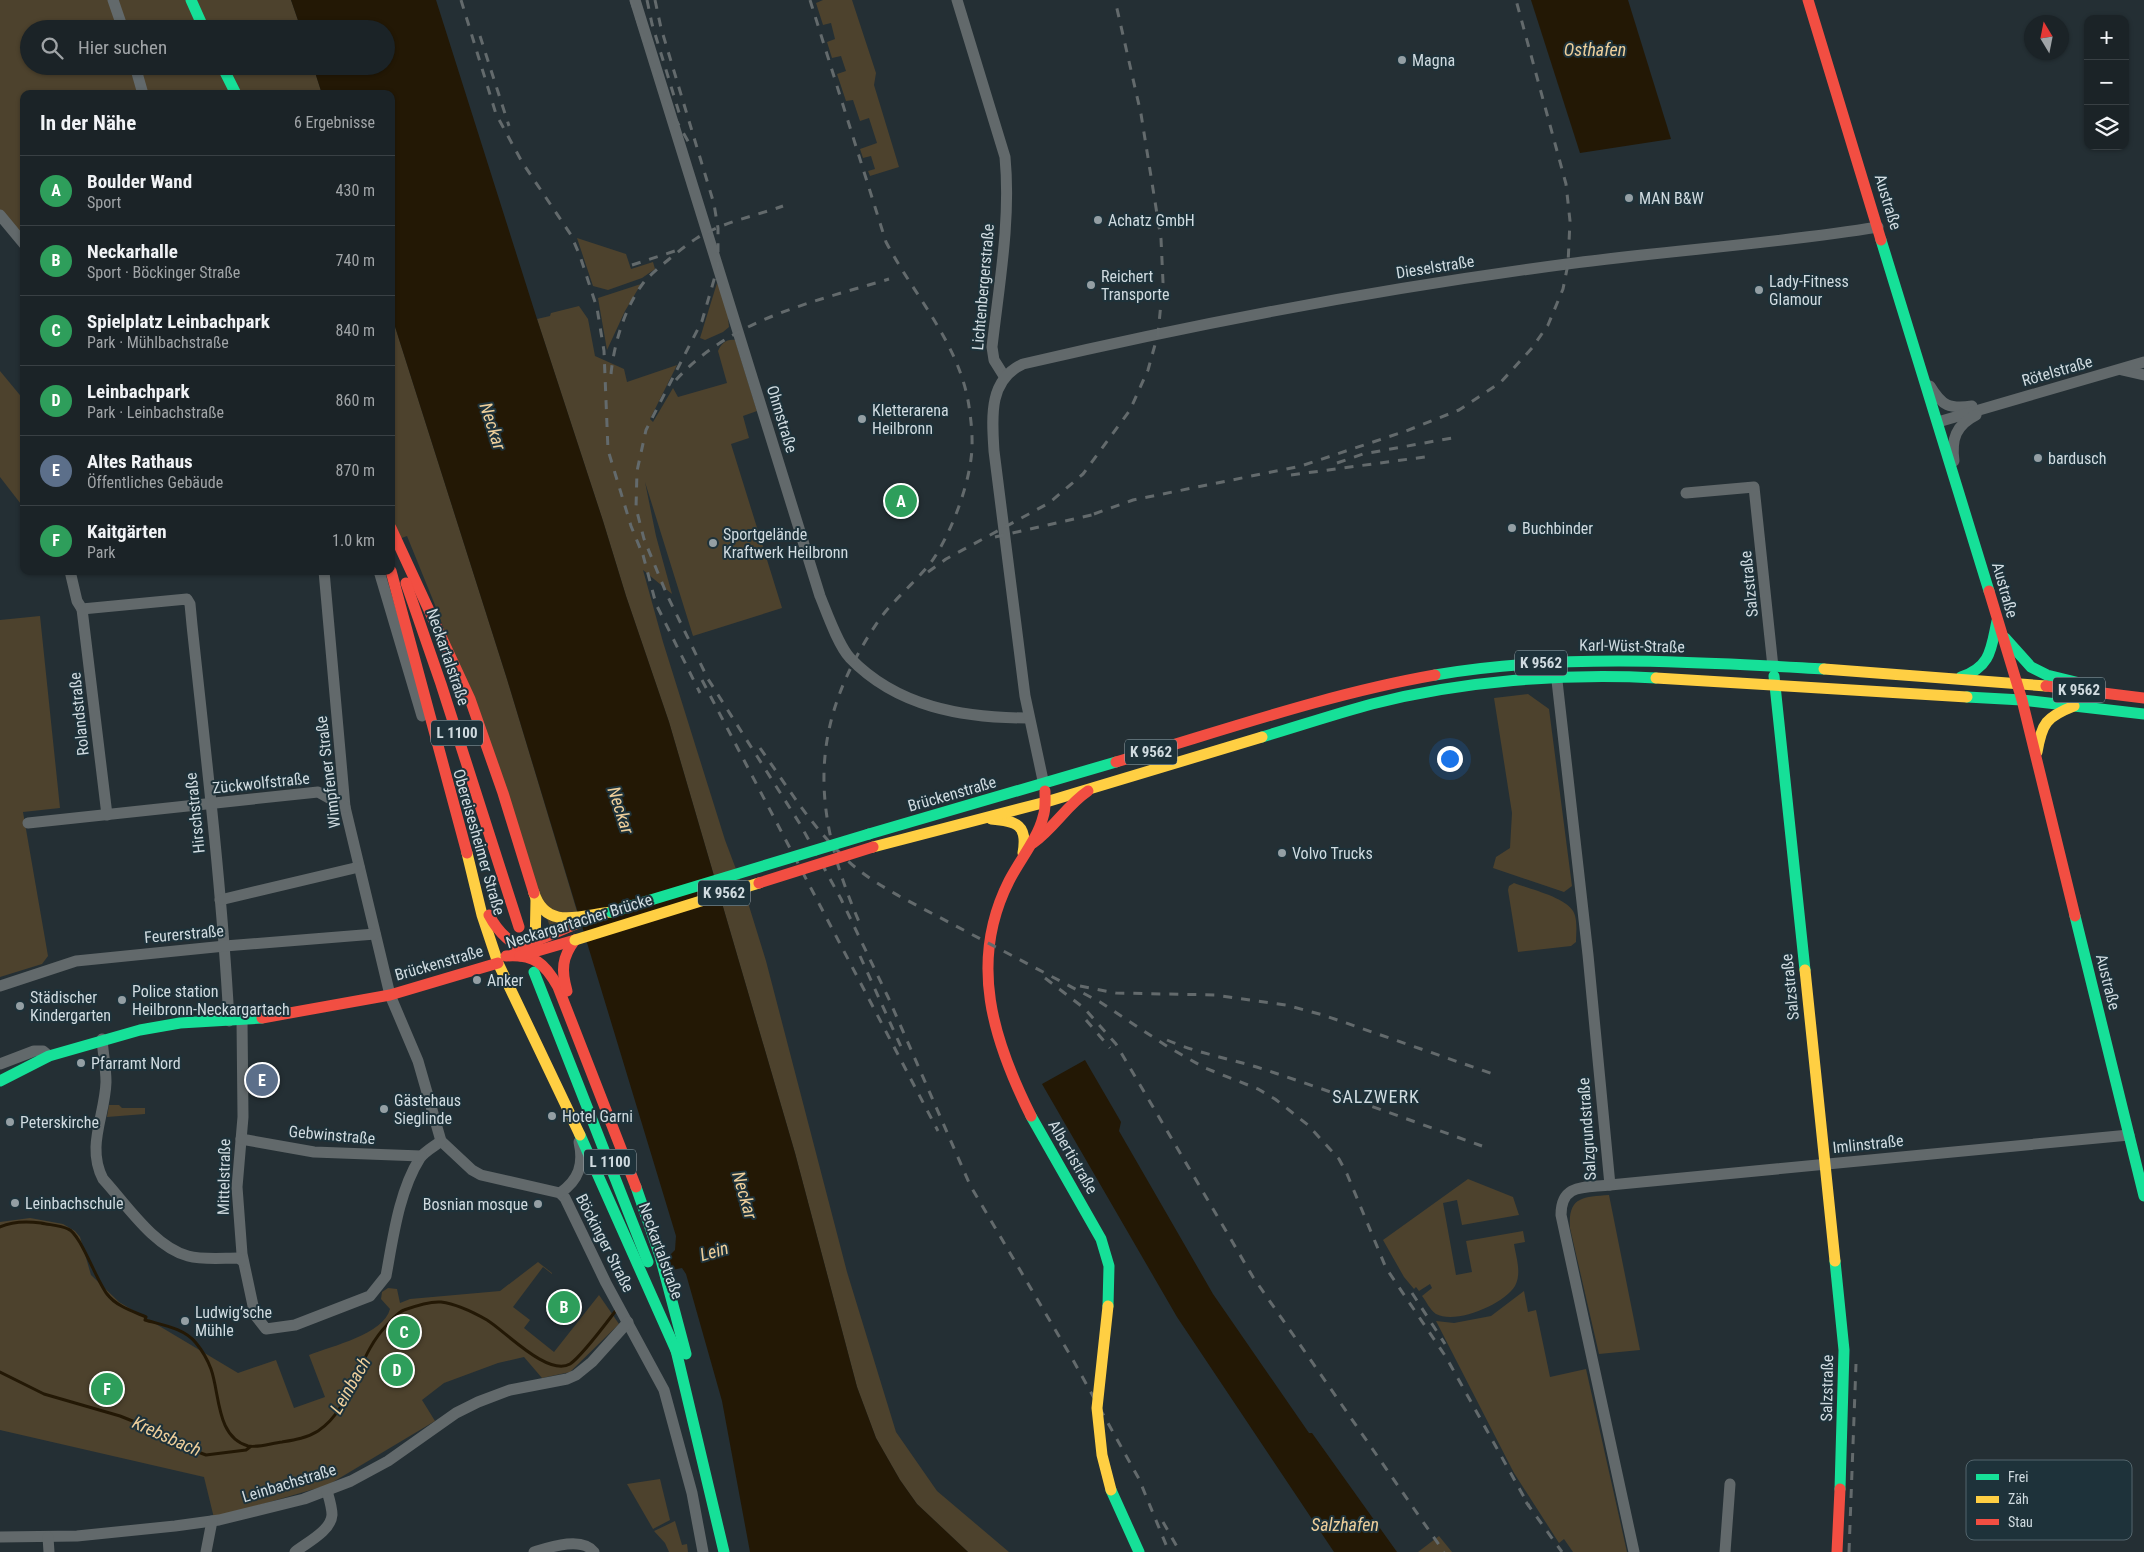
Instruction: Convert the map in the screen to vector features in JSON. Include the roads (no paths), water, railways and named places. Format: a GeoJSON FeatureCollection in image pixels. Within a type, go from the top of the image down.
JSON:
{"type":"FeatureCollection","features":[{"type":"Feature","properties":{"kind":"main road"},"geometry":{"type":"LineString","coordinates":[[190,0],[200,20]]}},
{"type":"Feature","properties":{"kind":"main road","name":"Austraße"},"geometry":{"type":"LineString","coordinates":[[1808,0],[2022,700],[2144,1196]]}},
{"type":"Feature","properties":{"kind":"main road"},"geometry":{"type":"LineString","coordinates":[[226,75],[234,90]]}},
{"type":"Feature","properties":{"kind":"main road"},"geometry":{"type":"LineString","coordinates":[[395,537],[470,698],[503,793],[536,900],[536,940],[526,952]]}},
{"type":"Feature","properties":{"kind":"main road","name":"Neckartalstraße"},"geometry":{"type":"LineString","coordinates":[[395,552],[441,684],[520,927]]}},
{"type":"Feature","properties":{"kind":"main road"},"geometry":{"type":"LineString","coordinates":[[392,575],[448,786]]}},
{"type":"Feature","properties":{"kind":"main road"},"geometry":{"type":"LineString","coordinates":[[1961,677],[1977,671],[1982,665],[1990,650],[1998,620]]}},
{"type":"Feature","properties":{"kind":"main road"},"geometry":{"type":"LineString","coordinates":[[2002,634],[2026,662],[2047,675],[2143,698]]}},
{"type":"Feature","properties":{"kind":"main road","name":"Karl-Wüst-Straße"},"geometry":{"type":"LineString","coordinates":[[1044,785],[1360,690],[1457,671],[1554,662],[1646,661],[1961,677],[2143,698]]}},
{"type":"Feature","properties":{"kind":"main road","name":"Salzstraße"},"geometry":{"type":"LineString","coordinates":[[1773,667],[1844,1350],[1844,1396],[1837,1552]]}},
{"type":"Feature","properties":{"kind":"main road","name":"Karl-Wüst-Straße"},"geometry":{"type":"LineString","coordinates":[[1046,802],[1318,718],[1373,704],[1464,686],[1556,678],[1651,678],[1775,684],[2022,700],[2144,714]]}},
{"type":"Feature","properties":{"kind":"main road"},"geometry":{"type":"LineString","coordinates":[[2036,756],[2042,725],[2051,714],[2074,706]]}},
{"type":"Feature","properties":{"kind":"main road","name":"Albertistraße"},"geometry":{"type":"LineString","coordinates":[[1044,785],[1046,802],[1043,819],[1003,894],[994,919],[987,968],[990,1011],[1007,1065],[1023,1101],[1099,1236],[1108,1261],[1110,1280],[1108,1306],[1097,1396],[1099,1447],[1111,1490],[1139,1552]]}},
{"type":"Feature","properties":{"kind":"main road","name":"Brückenstraße"},"geometry":{"type":"LineString","coordinates":[[869,834],[1044,785]]}},
{"type":"Feature","properties":{"kind":"main road","name":"Obereisesheimer Straße"},"geometry":{"type":"LineString","coordinates":[[448,786],[462,833],[482,915],[566,1105]]}},
{"type":"Feature","properties":{"kind":"main road"},"geometry":{"type":"LineString","coordinates":[[1031,844],[1048,832],[1077,798],[1095,787]]}},
{"type":"Feature","properties":{"kind":"main road","name":"Brückenstraße"},"geometry":{"type":"LineString","coordinates":[[873,847],[1046,802]]}},
{"type":"Feature","properties":{"kind":"main road"},"geometry":{"type":"LineString","coordinates":[[983,818],[1011,820],[1020,825],[1026,842],[1021,862]]}},
{"type":"Feature","properties":{"kind":"main road"},"geometry":{"type":"LineString","coordinates":[[462,833],[494,927],[501,935],[540,962],[552,975],[563,996],[594,1072]]}},
{"type":"Feature","properties":{"kind":"main road","name":"Neckargartacher Brücke"},"geometry":{"type":"LineString","coordinates":[[526,952],[536,940],[569,923],[869,834]]}},
{"type":"Feature","properties":{"kind":"main road","name":"Neckargartacher Brücke"},"geometry":{"type":"LineString","coordinates":[[502,960],[575,940],[873,847]]}},
{"type":"Feature","properties":{"kind":"main road"},"geometry":{"type":"LineString","coordinates":[[536,900],[542,908],[557,919],[569,923]]}},
{"type":"Feature","properties":{"kind":"main road"},"geometry":{"type":"LineString","coordinates":[[575,940],[562,960],[561,967],[564,980],[594,1072],[660,1256],[696,1392],[708,1452],[709,1479]]}},
{"type":"Feature","properties":{"kind":"main road","name":"Brückenstraße"},"geometry":{"type":"LineString","coordinates":[[390,995],[502,960]]}},
{"type":"Feature","properties":{"kind":"main road","name":"Neckartalstraße"},"geometry":{"type":"LineString","coordinates":[[534,972],[658,1289],[678,1355],[709,1479],[724,1552]]}},
{"type":"Feature","properties":{"kind":"main road","name":"K 9562"},"geometry":{"type":"LineString","coordinates":[[0,1081],[49,1056],[102,1039],[180,1023],[242,1020],[280,1015],[390,995]]}},
{"type":"Feature","properties":{"kind":"main road"},"geometry":{"type":"LineString","coordinates":[[566,1105],[678,1355]]}},
{"type":"Feature","properties":{"kind":"street"},"geometry":{"type":"LineString","coordinates":[[113,0],[119,20]]}},
{"type":"Feature","properties":{"kind":"street","name":"Ohmstraße"},"geometry":{"type":"LineString","coordinates":[[635,0],[820,596],[834,630],[849,657],[878,683],[908,699],[951,712],[986,717],[1028,718]]}},
{"type":"Feature","properties":{"kind":"street","name":"Lichtenbergerstraße"},"geometry":{"type":"LineString","coordinates":[[957,0],[1005,157],[1005,228],[992,347],[994,360],[1004,376]]}},
{"type":"Feature","properties":{"kind":"street"},"geometry":{"type":"LineString","coordinates":[[137,75],[142,90]]}},
{"type":"Feature","properties":{"kind":"street"},"geometry":{"type":"LineString","coordinates":[[0,215],[20,239]]}},
{"type":"Feature","properties":{"kind":"street","name":"Dieselstraße"},"geometry":{"type":"LineString","coordinates":[[1004,376],[1023,364],[1273,310],[1568,264],[1822,236],[1878,227]]}},
{"type":"Feature","properties":{"kind":"street","name":"Rötelstraße"},"geometry":{"type":"LineString","coordinates":[[1938,422],[2144,362]]}},
{"type":"Feature","properties":{"kind":"street","name":"Rötelstraße"},"geometry":{"type":"LineString","coordinates":[[2120,370],[2144,375]]}},
{"type":"Feature","properties":{"kind":"street","name":"Rötelstraße"},"geometry":{"type":"LineString","coordinates":[[1922,372],[1936,396],[1951,407],[2001,404]]}},
{"type":"Feature","properties":{"kind":"street"},"geometry":{"type":"LineString","coordinates":[[1004,376],[995,397],[992,431],[994,452],[1028,718],[1044,785]]}},
{"type":"Feature","properties":{"kind":"street","name":"Rötelstraße"},"geometry":{"type":"LineString","coordinates":[[1958,487],[1952,450],[1955,435],[1961,424],[2001,404]]}},
{"type":"Feature","properties":{"kind":"street","name":"Salzstraße"},"geometry":{"type":"LineString","coordinates":[[1686,493],[1754,487],[1773,667]]}},
{"type":"Feature","properties":{"kind":"street","name":"Rolandstraße"},"geometry":{"type":"LineString","coordinates":[[71,575],[77,602],[82,609],[107,815]]}},
{"type":"Feature","properties":{"kind":"street","name":"Wimpfener Straße"},"geometry":{"type":"LineString","coordinates":[[324,575],[345,808],[390,995]]}},
{"type":"Feature","properties":{"kind":"street","name":"Obereisesheimer Straße"},"geometry":{"type":"LineString","coordinates":[[380,575],[422,717],[448,786]]}},
{"type":"Feature","properties":{"kind":"street","name":"Hirschstraße"},"geometry":{"type":"LineString","coordinates":[[82,609],[185,599],[189,603],[225,946],[229,1021]]}},
{"type":"Feature","properties":{"kind":"street","name":"Salzgrundstraße"},"geometry":{"type":"LineString","coordinates":[[1554,662],[1588,955],[1610,1185],[1574,1190],[1565,1195],[1561,1204],[1561,1215],[1634,1552]]}},
{"type":"Feature","properties":{"kind":"street","name":"Zückwolfstraße"},"geometry":{"type":"LineString","coordinates":[[28,823],[318,792],[345,808]]}},
{"type":"Feature","properties":{"kind":"street"},"geometry":{"type":"LineString","coordinates":[[220,900],[359,867]]}},
{"type":"Feature","properties":{"kind":"street","name":"Feurerstraße"},"geometry":{"type":"LineString","coordinates":[[0,986],[76,961],[225,946],[375,934]]}},
{"type":"Feature","properties":{"kind":"street"},"geometry":{"type":"LineString","coordinates":[[390,995],[418,1061],[441,1141],[421,1156]]}},
{"type":"Feature","properties":{"kind":"street","name":"Mittelstraße"},"geometry":{"type":"LineString","coordinates":[[242,1020],[243,1117],[237,1187],[243,1261],[255,1315],[266,1329],[295,1325],[324,1314],[370,1296],[380,1285],[386,1276],[398,1212],[421,1156]]}},
{"type":"Feature","properties":{"kind":"street"},"geometry":{"type":"LineString","coordinates":[[102,1039],[106,1081],[104,1102],[95,1141],[98,1169],[103,1179],[169,1249],[190,1256],[238,1258],[243,1261]]}},
{"type":"Feature","properties":{"kind":"street"},"geometry":{"type":"LineString","coordinates":[[0,1064],[34,1051],[43,1051],[49,1056]]}},
{"type":"Feature","properties":{"kind":"street","name":"Obereisesheimer Straße"},"geometry":{"type":"LineString","coordinates":[[560,1192],[575,1180],[579,1171],[581,1152],[566,1105]]}},
{"type":"Feature","properties":{"kind":"street","name":"Imlinstraße"},"geometry":{"type":"LineString","coordinates":[[1610,1185],[2129,1135]]}},
{"type":"Feature","properties":{"kind":"street","name":"Gebwinstraße"},"geometry":{"type":"LineString","coordinates":[[241,1139],[314,1152],[421,1156]]}},
{"type":"Feature","properties":{"kind":"street","name":"Böckinger Straße"},"geometry":{"type":"LineString","coordinates":[[441,1141],[472,1170],[481,1175],[560,1192],[565,1198],[614,1298],[664,1390],[692,1492],[703,1552]]}},
{"type":"Feature","properties":{"kind":"street","name":"Leinbachstraße"},"geometry":{"type":"LineString","coordinates":[[0,1537],[77,1536],[212,1521],[304,1499],[327,1491],[388,1462],[456,1413],[478,1402],[510,1390],[558,1381],[576,1375],[592,1362],[626,1319]]}},
{"type":"Feature","properties":{"kind":"street"},"geometry":{"type":"LineString","coordinates":[[1725,1552],[1730,1484]]}},
{"type":"Feature","properties":{"kind":"street"},"geometry":{"type":"LineString","coordinates":[[295,1552],[325,1529],[331,1520],[332,1513],[327,1491]]}},
{"type":"Feature","properties":{"kind":"street"},"geometry":{"type":"LineString","coordinates":[[206,1552],[212,1521]]}},
{"type":"Feature","properties":{"kind":"street"},"geometry":{"type":"LineString","coordinates":[[48,1537],[49,1552]]}},
{"type":"Feature","properties":{"kind":"street"},"geometry":{"type":"LineString","coordinates":[[534,1552],[579,1543],[591,1548],[594,1552]]}},
{"type":"Feature","properties":{"kind":"water"},"geometry":{"type":"Polygon","coordinates":[[[291,0],[436,0],[626,596],[669,722],[795,1153],[857,1387],[876,1438],[900,1480],[917,1504],[968,1552],[750,1552],[722,1401],[686,1274],[682,1268],[672,1270],[668,1257],[675,1250],[676,1236],[507,679],[395,327],[395,90],[321,90],[316,75],[395,75],[395,20],[298,20],[291,0]]]}},
{"type":"Feature","properties":{"kind":"water","name":"Osthafen"},"geometry":{"type":"Polygon","coordinates":[[[1531,0],[1628,0],[1671,139],[1580,153],[1531,0]]]}},
{"type":"Feature","properties":{"kind":"water","name":"Salzhafen"},"geometry":{"type":"Polygon","coordinates":[[[1085,1060],[1121,1122],[1119,1131],[1213,1294],[1309,1433],[1312,1433],[1397,1552],[1334,1552],[1177,1317],[1042,1084],[1085,1060]]]}},
{"type":"Feature","properties":{"kind":"waterway","name":"Leinbach"},"geometry":{"type":"LineString","coordinates":[[0,1227],[30,1222],[62,1227],[73,1232],[107,1294],[115,1302],[146,1317],[145,1320],[179,1330],[196,1343],[211,1369],[221,1414],[230,1434],[248,1446],[261,1446],[305,1437],[318,1431],[330,1421],[347,1395],[368,1351],[377,1337],[395,1316],[404,1310],[422,1304],[437,1302],[459,1306],[487,1320],[539,1359],[561,1366],[570,1364],[581,1354],[617,1309]]}},
{"type":"Feature","properties":{"kind":"waterway","name":"Krebsbach"},"geometry":{"type":"LineString","coordinates":[[0,1372],[44,1394],[120,1416],[186,1442],[198,1452],[206,1455],[246,1450],[250,1447]]}},
{"type":"Feature","properties":{"kind":"railway"},"geometry":{"type":"LineString","coordinates":[[461,0],[496,114],[522,162],[571,235],[580,256],[597,308],[604,351],[608,450],[631,526],[642,553]]}},
{"type":"Feature","properties":{"kind":"railway"},"geometry":{"type":"LineString","coordinates":[[631,0],[662,96],[692,148]]}},
{"type":"Feature","properties":{"kind":"railway"},"geometry":{"type":"LineString","coordinates":[[647,0],[652,24],[681,119]]}},
{"type":"Feature","properties":{"kind":"railway"},"geometry":{"type":"LineString","coordinates":[[655,0],[661,28],[714,204],[718,228],[718,266],[702,321],[646,430],[637,471],[636,508],[644,539],[667,595],[708,679],[800,824],[841,899],[888,997],[970,1185],[1073,1360],[1139,1479],[1169,1552]]}},
{"type":"Feature","properties":{"kind":"railway"},"geometry":{"type":"LineString","coordinates":[[810,0],[886,242],[948,345],[966,390],[972,431],[972,454],[966,485],[945,539],[926,569],[879,620],[856,659],[839,696],[828,733],[824,769],[825,806],[832,844],[844,883],[860,924]]}},
{"type":"Feature","properties":{"kind":"railway"},"geometry":{"type":"LineString","coordinates":[[928,572],[946,559],[1049,503],[1083,474],[1130,410],[1148,370],[1158,334],[1163,282],[1161,239],[1141,114],[1115,0]]}},
{"type":"Feature","properties":{"kind":"railway"},"geometry":{"type":"LineString","coordinates":[[1094,514],[1133,500],[1301,466],[1406,431],[1459,410],[1501,382],[1532,348],[1548,325],[1563,289],[1568,264],[1570,221],[1566,184],[1516,0]]}},
{"type":"Feature","properties":{"kind":"railway"},"geometry":{"type":"LineString","coordinates":[[480,36],[509,126]]}},
{"type":"Feature","properties":{"kind":"railway"},"geometry":{"type":"LineString","coordinates":[[611,374],[621,326],[637,292],[648,278],[685,246],[707,232],[728,223],[783,206]]}},
{"type":"Feature","properties":{"kind":"railway"},"geometry":{"type":"LineString","coordinates":[[632,265],[678,250]]}},
{"type":"Feature","properties":{"kind":"railway"},"geometry":{"type":"LineString","coordinates":[[676,380],[698,359],[748,327],[803,305],[889,279]]}},
{"type":"Feature","properties":{"kind":"railway"},"geometry":{"type":"LineString","coordinates":[[1337,463],[1363,454],[1452,438]]}},
{"type":"Feature","properties":{"kind":"railway"},"geometry":{"type":"LineString","coordinates":[[1291,475],[1432,456]]}},
{"type":"Feature","properties":{"kind":"railway"},"geometry":{"type":"LineString","coordinates":[[995,537],[1100,513]]}},
{"type":"Feature","properties":{"kind":"railway"},"geometry":{"type":"LineString","coordinates":[[643,555],[656,604],[700,693]]}},
{"type":"Feature","properties":{"kind":"railway"},"geometry":{"type":"LineString","coordinates":[[702,680],[938,1131]]}},
{"type":"Feature","properties":{"kind":"railway"},"geometry":{"type":"LineString","coordinates":[[760,748],[821,833],[851,864],[871,879],[899,896],[1100,1002],[1168,1047],[1205,1068],[1258,1089],[1275,1099],[1308,1125],[1339,1159],[1386,1268],[1446,1357],[1529,1506]]}},
{"type":"Feature","properties":{"kind":"railway"},"geometry":{"type":"LineString","coordinates":[[860,956],[902,1049]]}},
{"type":"Feature","properties":{"kind":"railway"},"geometry":{"type":"LineString","coordinates":[[1045,978],[1084,1008],[1116,1044],[1253,1277],[1444,1552]]}},
{"type":"Feature","properties":{"kind":"railway"},"geometry":{"type":"LineString","coordinates":[[1080,986],[1116,993],[1215,995],[1286,1005],[1323,1015],[1496,1075]]}},
{"type":"Feature","properties":{"kind":"railway"},"geometry":{"type":"LineString","coordinates":[[1086,1020],[1110,1048]]}},
{"type":"Feature","properties":{"kind":"railway"},"geometry":{"type":"LineString","coordinates":[[1167,1040],[1191,1049],[1266,1070],[1482,1146]]}},
{"type":"Feature","properties":{"kind":"railway"},"geometry":{"type":"LineString","coordinates":[[1412,1293],[1445,1344]]}},
{"type":"Feature","properties":{"kind":"railway"},"geometry":{"type":"LineString","coordinates":[[1849,1552],[1856,1364]]}},
{"type":"Feature","properties":{"kind":"railway"},"geometry":{"type":"LineString","coordinates":[[1526,1502],[1562,1552]]}},
{"type":"Feature","properties":{"kind":"railway"},"geometry":{"type":"LineString","coordinates":[[1163,1522],[1180,1552]]}},
{"type":"Feature","properties":{"kind":"place","name":"Magna"},"geometry":{"type":"Point","coordinates":[1402,60]}},
{"type":"Feature","properties":{"kind":"place","name":"MAN B&W"},"geometry":{"type":"Point","coordinates":[1629,198]}},
{"type":"Feature","properties":{"kind":"place","name":"Achatz GmbH"},"geometry":{"type":"Point","coordinates":[1098,220]}},
{"type":"Feature","properties":{"kind":"place","name":"Reichert Transporte"},"geometry":{"type":"Point","coordinates":[1091,285]}},
{"type":"Feature","properties":{"kind":"place","name":"Lady-Fitness Glamour"},"geometry":{"type":"Point","coordinates":[1759,290]}},
{"type":"Feature","properties":{"kind":"place","name":"Kletterarena Heilbronn"},"geometry":{"type":"Point","coordinates":[862,419]}},
{"type":"Feature","properties":{"kind":"place","name":"bardusch"},"geometry":{"type":"Point","coordinates":[2038,458]}},
{"type":"Feature","properties":{"kind":"place","name":"Boulder Wand"},"geometry":{"type":"Point","coordinates":[901,501]}},
{"type":"Feature","properties":{"kind":"place","name":"Buchbinder"},"geometry":{"type":"Point","coordinates":[1512,528]}},
{"type":"Feature","properties":{"kind":"place","name":"Sportgelände Kraftwerk Heilbronn"},"geometry":{"type":"Point","coordinates":[713,543]}},
{"type":"Feature","properties":{"kind":"place","name":"Volvo Trucks"},"geometry":{"type":"Point","coordinates":[1282,853]}},
{"type":"Feature","properties":{"kind":"place","name":"Anker"},"geometry":{"type":"Point","coordinates":[477,980]}},
{"type":"Feature","properties":{"kind":"place","name":"Police station Heilbronn-Neckargartach"},"geometry":{"type":"Point","coordinates":[122,1000]}},
{"type":"Feature","properties":{"kind":"place","name":"Städischer Kindergarten"},"geometry":{"type":"Point","coordinates":[20,1006]}},
{"type":"Feature","properties":{"kind":"place","name":"Pfarramt Nord"},"geometry":{"type":"Point","coordinates":[81,1063]}},
{"type":"Feature","properties":{"kind":"place","name":"Altes Rathaus"},"geometry":{"type":"Point","coordinates":[262,1080]}},
{"type":"Feature","properties":{"kind":"place","name":"Gästehaus Sieglinde"},"geometry":{"type":"Point","coordinates":[384,1109]}},
{"type":"Feature","properties":{"kind":"place","name":"Hotel Garni"},"geometry":{"type":"Point","coordinates":[552,1116]}},
{"type":"Feature","properties":{"kind":"place","name":"Peterskirche"},"geometry":{"type":"Point","coordinates":[10,1122]}},
{"type":"Feature","properties":{"kind":"place","name":"Leinbachschule"},"geometry":{"type":"Point","coordinates":[15,1203]}},
{"type":"Feature","properties":{"kind":"place","name":"Bosnian mosque"},"geometry":{"type":"Point","coordinates":[538,1204]}},
{"type":"Feature","properties":{"kind":"place","name":"Neckarhalle"},"geometry":{"type":"Point","coordinates":[564,1307]}},
{"type":"Feature","properties":{"kind":"place","name":"Ludwig’sche Mühle"},"geometry":{"type":"Point","coordinates":[185,1321]}},
{"type":"Feature","properties":{"kind":"place","name":"Spielplatz Leinbachpark"},"geometry":{"type":"Point","coordinates":[404,1332]}},
{"type":"Feature","properties":{"kind":"place","name":"Leinbachpark"},"geometry":{"type":"Point","coordinates":[397,1370]}},
{"type":"Feature","properties":{"kind":"place","name":"Kaitgärten"},"geometry":{"type":"Point","coordinates":[107,1389]}},
{"type":"Feature","properties":{"kind":"district","name":"SALZWERK"},"geometry":{"type":"Point","coordinates":[1376,1096]}},
{"type":"Feature","properties":{"kind":"water label","name":"Neckar"},"geometry":{"type":"Point","coordinates":[493,426]}},
{"type":"Feature","properties":{"kind":"water label","name":"Neckar"},"geometry":{"type":"Point","coordinates":[621,810]}},
{"type":"Feature","properties":{"kind":"water label","name":"Neckar"},"geometry":{"type":"Point","coordinates":[745,1195]}},
{"type":"Feature","properties":{"kind":"water label","name":"Lein"},"geometry":{"type":"Point","coordinates":[714,1251]}}]}
